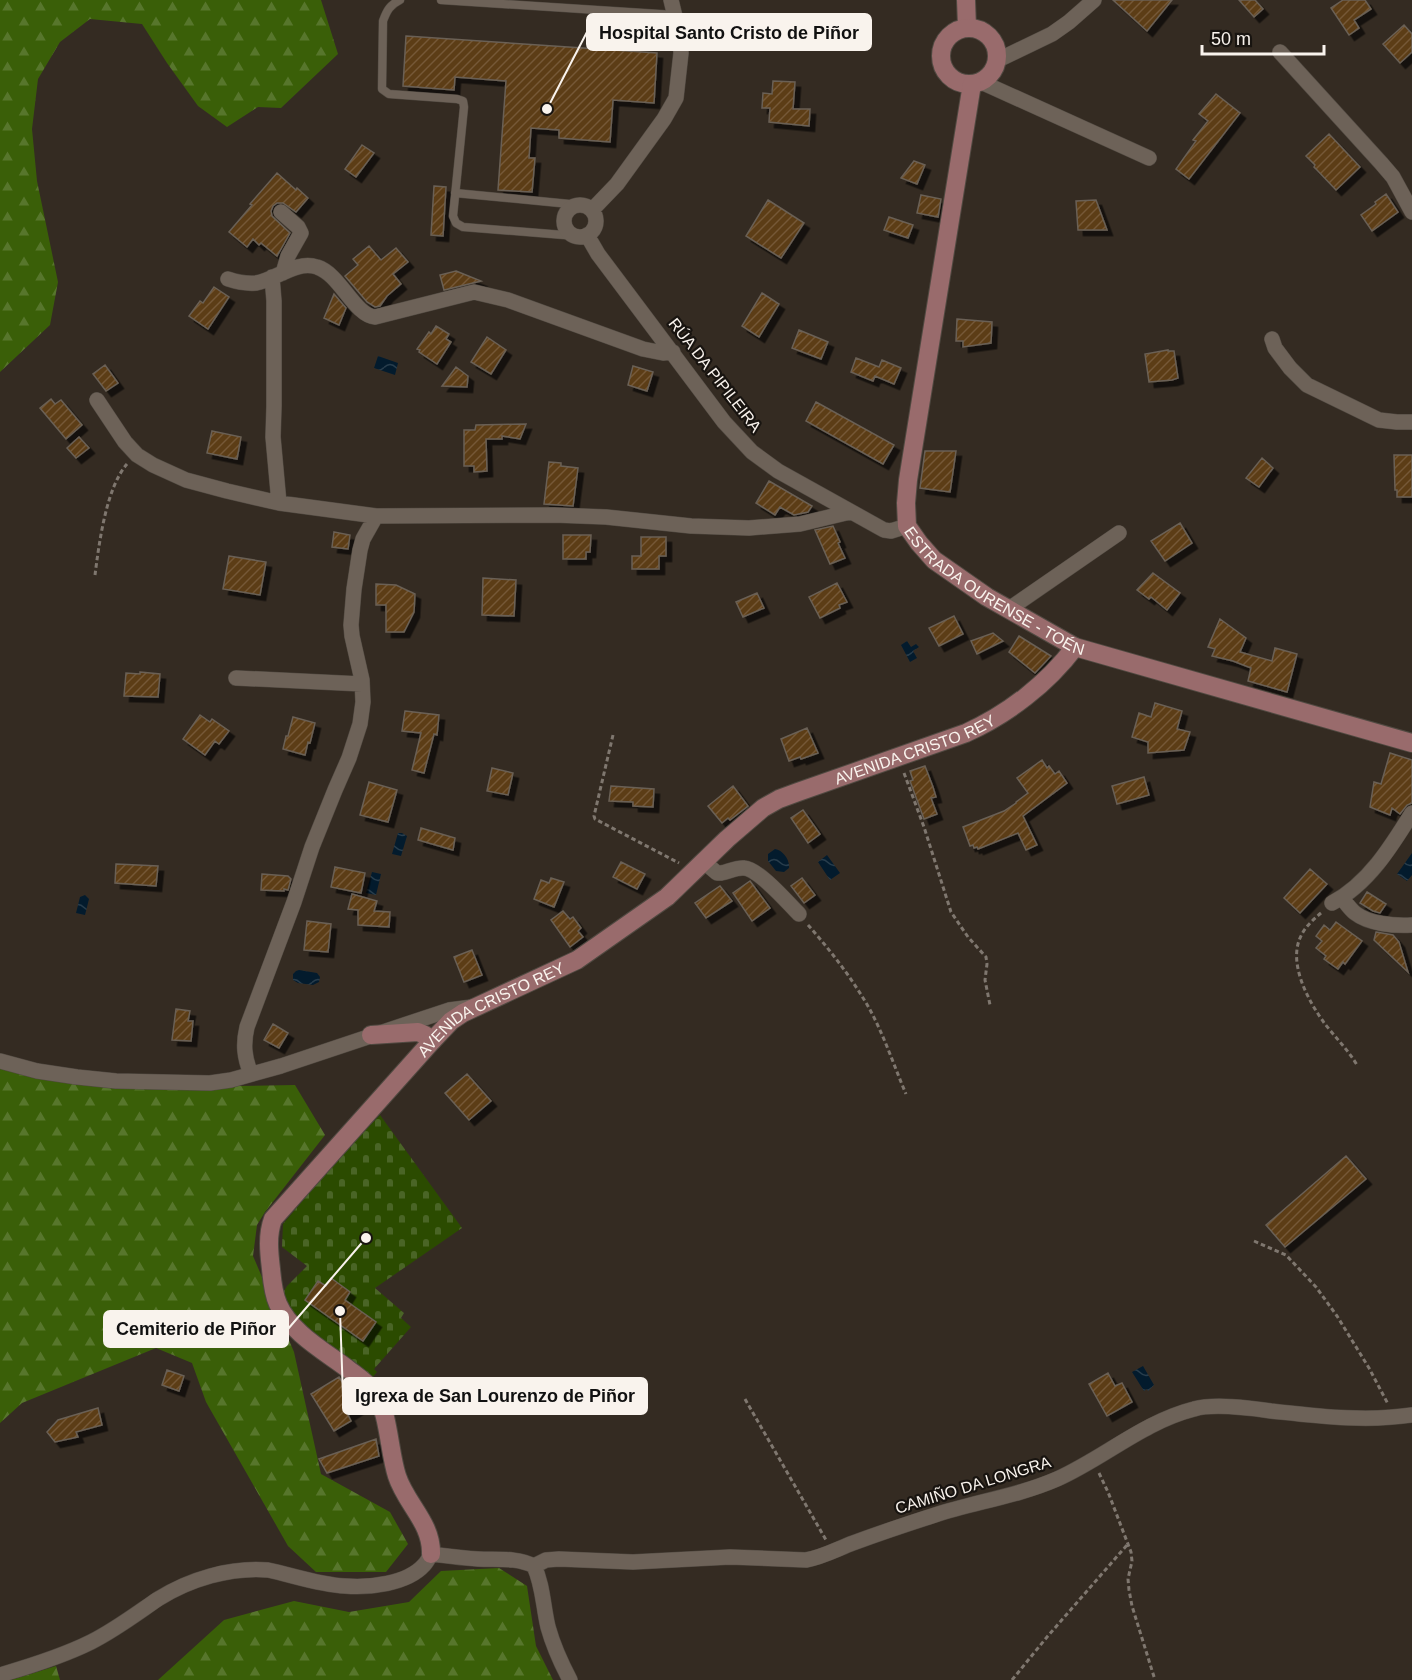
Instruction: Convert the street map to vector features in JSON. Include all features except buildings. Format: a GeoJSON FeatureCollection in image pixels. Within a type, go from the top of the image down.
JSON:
{"type":"FeatureCollection","features":[{"type":"Feature","properties":{"kind":"street"},"geometry":{"type":"LineString","coordinates":[[966,0],[967,27]]}},
{"type":"Feature","properties":{"kind":"street"},"geometry":{"type":"LineString","coordinates":[[998,60],[1052,34],[1094,0]]}},
{"type":"Feature","properties":{"kind":"street","name":"RÚA DA PIPILEIRA"},"geometry":{"type":"LineString","coordinates":[[673,7],[681,53],[675,98],[617,184],[586,208],[571,208],[564,221],[567,230],[582,235],[598,254],[724,422],[752,452],[778,471],[884,530],[891,531],[907,526]]}},
{"type":"Feature","properties":{"kind":"street"},"geometry":{"type":"LineString","coordinates":[[967,27],[983,31],[990,36],[998,52],[998,60],[989,77],[977,83],[962,84],[953,80],[946,72],[941,54],[943,44],[949,36],[967,27]]}},
{"type":"Feature","properties":{"kind":"street"},"geometry":{"type":"LineString","coordinates":[[1280,52],[1393,177],[1412,212]]}},
{"type":"Feature","properties":{"kind":"street"},"geometry":{"type":"LineString","coordinates":[[977,83],[1149,158]]}},
{"type":"Feature","properties":{"kind":"street","name":"ESTRADA OURENSE - TOÉN"},"geometry":{"type":"LineString","coordinates":[[977,83],[908,480],[907,526],[934,560],[959,579],[1075,647],[1412,743]]}},
{"type":"Feature","properties":{"kind":"street"},"geometry":{"type":"LineString","coordinates":[[582,235],[594,227],[596,222],[595,217],[586,208]]}},
{"type":"Feature","properties":{"kind":"street"},"geometry":{"type":"LineString","coordinates":[[279,503],[273,450],[274,301],[277,275],[301,233],[298,227],[281,212]]}},
{"type":"Feature","properties":{"kind":"street"},"geometry":{"type":"LineString","coordinates":[[228,279],[255,283],[310,266],[322,269],[338,282],[370,317],[474,292],[508,300],[642,349],[663,354],[673,352]]}},
{"type":"Feature","properties":{"kind":"street"},"geometry":{"type":"LineString","coordinates":[[1272,339],[1275,348],[1290,368],[1307,385],[1379,420],[1412,422]]}},
{"type":"Feature","properties":{"kind":"street"},"geometry":{"type":"LineString","coordinates":[[97,400],[125,442],[137,455],[153,465],[186,480],[279,503],[376,516],[554,515],[606,517],[691,526],[759,528],[800,524],[850,512]]}},
{"type":"Feature","properties":{"kind":"street"},"geometry":{"type":"LineString","coordinates":[[251,1074],[244,1054],[247,1027],[325,813],[359,730],[363,702],[362,684],[352,636],[352,615],[360,550],[363,539],[376,516]]}},
{"type":"Feature","properties":{"kind":"street"},"geometry":{"type":"LineString","coordinates":[[1009,609],[1119,533]]}},
{"type":"Feature","properties":{"kind":"street","name":"AVENIDA CRISTO REY"},"geometry":{"type":"LineString","coordinates":[[431,1554],[427,1528],[404,1492],[397,1475],[381,1404],[375,1393],[366,1383],[305,1336],[284,1315],[278,1304],[274,1292],[269,1240],[270,1228],[278,1212],[451,1021],[475,1006],[577,960],[657,905],[762,808],[779,799],[966,733],[993,720],[1052,674],[1075,647]]}},
{"type":"Feature","properties":{"kind":"street"},"geometry":{"type":"LineString","coordinates":[[236,678],[362,684]]}},
{"type":"Feature","properties":{"kind":"street"},"geometry":{"type":"LineString","coordinates":[[1412,813],[1372,871],[1337,901],[1370,920],[1412,925]]}},
{"type":"Feature","properties":{"kind":"street"},"geometry":{"type":"LineString","coordinates":[[697,868],[717,873],[744,868],[753,871],[799,914]]}},
{"type":"Feature","properties":{"kind":"street"},"geometry":{"type":"LineString","coordinates":[[0,1061],[38,1071],[116,1081],[210,1083],[231,1080],[302,1059],[449,1010],[475,1006]]}},
{"type":"Feature","properties":{"kind":"street"},"geometry":{"type":"LineString","coordinates":[[371,1035],[417,1032],[432,1041]]}},
{"type":"Feature","properties":{"kind":"street","name":"CAMIÑO DA LONGRA"},"geometry":{"type":"LineString","coordinates":[[534,1566],[546,1560],[559,1559],[633,1562],[730,1557],[806,1560],[835,1552],[868,1537],[935,1515],[1057,1479],[1153,1424],[1200,1407],[1252,1408],[1334,1417],[1412,1415]]}},
{"type":"Feature","properties":{"kind":"street"},"geometry":{"type":"LineString","coordinates":[[0,1675],[91,1642],[115,1629],[165,1595],[205,1577],[224,1572],[255,1569],[344,1586],[375,1585],[405,1578],[416,1572],[431,1554],[517,1560],[534,1566],[552,1640],[570,1680]]}},
{"type":"Feature","properties":{"kind":"lane"},"geometry":{"type":"LineString","coordinates":[[400,0],[391,5],[383,21],[382,89],[389,94],[463,101],[453,216],[456,223],[464,227],[582,235]]}},
{"type":"Feature","properties":{"kind":"lane"},"geometry":{"type":"LineString","coordinates":[[441,0],[673,7]]}},
{"type":"Feature","properties":{"kind":"lane"},"geometry":{"type":"LineString","coordinates":[[455,193],[586,208]]}},
{"type":"Feature","properties":{"kind":"path"},"geometry":{"type":"LineString","coordinates":[[95,575],[99,546],[115,485],[119,474],[137,455]]}},
{"type":"Feature","properties":{"kind":"path"},"geometry":{"type":"LineString","coordinates":[[614,735],[595,819],[686,869],[697,868]]}},
{"type":"Feature","properties":{"kind":"path"},"geometry":{"type":"LineString","coordinates":[[898,757],[924,827],[951,912],[987,961],[985,980],[990,1005]]}},
{"type":"Feature","properties":{"kind":"path"},"geometry":{"type":"LineString","coordinates":[[1337,901],[1312,920],[1301,935],[1296,953],[1298,970],[1311,1003],[1357,1065]]}},
{"type":"Feature","properties":{"kind":"path"},"geometry":{"type":"LineString","coordinates":[[799,914],[830,951],[869,1009],[906,1094]]}},
{"type":"Feature","properties":{"kind":"path"},"geometry":{"type":"LineString","coordinates":[[1254,1242],[1286,1255],[1316,1287],[1337,1316],[1377,1381],[1386,1399],[1391,1417]]}},
{"type":"Feature","properties":{"kind":"path"},"geometry":{"type":"LineString","coordinates":[[745,1399],[804,1503],[835,1552]]}},
{"type":"Feature","properties":{"kind":"path"},"geometry":{"type":"LineString","coordinates":[[1092,1461],[1108,1492],[1131,1552],[1132,1561],[1128,1579],[1130,1598],[1155,1680]]}},
{"type":"Feature","properties":{"kind":"path"},"geometry":{"type":"LineString","coordinates":[[1012,1680],[1127,1545]]}},
{"type":"Feature","properties":{"kind":"green space"},"geometry":{"type":"Polygon","coordinates":[[[0,0],[321,0],[338,54],[281,108],[258,107],[227,127],[198,106],[142,24],[90,19],[60,42],[38,79],[32,129],[37,181],[58,282],[50,325],[0,372],[0,0]]]}},
{"type":"Feature","properties":{"kind":"green space"},"geometry":{"type":"Polygon","coordinates":[[[0,1067],[233,1086],[295,1085],[325,1135],[257,1225],[253,1256],[294,1352],[321,1474],[390,1512],[408,1544],[386,1572],[316,1572],[288,1546],[206,1402],[192,1363],[156,1348],[22,1403],[0,1423],[0,1067]]]}},
{"type":"Feature","properties":{"kind":"green space"},"geometry":{"type":"Polygon","coordinates":[[[380,1115],[462,1228],[375,1288],[404,1313],[401,1318],[411,1327],[374,1369],[377,1372],[372,1378],[310,1330],[291,1311],[284,1291],[307,1266],[282,1247],[283,1224],[337,1160],[380,1115]]]}},
{"type":"Feature","properties":{"kind":"green space"},"geometry":{"type":"Polygon","coordinates":[[[499,1568],[527,1586],[536,1646],[553,1680],[158,1680],[224,1620],[294,1601],[349,1612],[409,1602],[441,1571],[499,1568]]]}},
{"type":"Feature","properties":{"kind":"green space"},"geometry":{"type":"Polygon","coordinates":[[[56,1666],[60,1680],[11,1680],[56,1666]]]}},
{"type":"Feature","properties":{"kind":"water"},"geometry":{"type":"Polygon","coordinates":[[[378,356],[398,363],[395,375],[374,368],[378,356]]]}},
{"type":"Feature","properties":{"kind":"water"},"geometry":{"type":"Polygon","coordinates":[[[907,641],[911,647],[916,644],[919,647],[913,651],[917,658],[910,662],[901,645],[907,641]]]}},
{"type":"Feature","properties":{"kind":"water"},"geometry":{"type":"Polygon","coordinates":[[[398,833],[407,836],[401,856],[392,854],[398,833]]]}},
{"type":"Feature","properties":{"kind":"water"},"geometry":{"type":"Polygon","coordinates":[[[775,849],[783,853],[787,859],[789,868],[784,872],[776,871],[768,861],[768,854],[775,849]]]}},
{"type":"Feature","properties":{"kind":"water"},"geometry":{"type":"Polygon","coordinates":[[[1412,853],[1412,875],[1407,881],[1397,874],[1412,853]]]}},
{"type":"Feature","properties":{"kind":"water"},"geometry":{"type":"Polygon","coordinates":[[[827,855],[840,873],[830,880],[818,862],[827,855]]]}},
{"type":"Feature","properties":{"kind":"water"},"geometry":{"type":"Polygon","coordinates":[[[372,872],[381,874],[376,895],[366,893],[372,872]]]}},
{"type":"Feature","properties":{"kind":"water"},"geometry":{"type":"Polygon","coordinates":[[[85,895],[89,899],[85,915],[76,913],[80,897],[85,895]]]}},
{"type":"Feature","properties":{"kind":"water"},"geometry":{"type":"Polygon","coordinates":[[[299,970],[317,973],[320,977],[319,982],[313,985],[293,980],[293,974],[299,970]]]}},
{"type":"Feature","properties":{"kind":"water"},"geometry":{"type":"Polygon","coordinates":[[[1143,1366],[1154,1385],[1148,1391],[1147,1389],[1144,1391],[1132,1372],[1143,1366]]]}},
{"type":"Feature","properties":{"kind":"place","name":"Hospital Santo Cristo de Piñor"},"geometry":{"type":"Point","coordinates":[547,109]}},
{"type":"Feature","properties":{"kind":"place","name":"Cemiterio de Piñor"},"geometry":{"type":"Point","coordinates":[366,1238]}},
{"type":"Feature","properties":{"kind":"place","name":"Igrexa de San Lourenzo de Piñor"},"geometry":{"type":"Point","coordinates":[340,1311]}}]}
